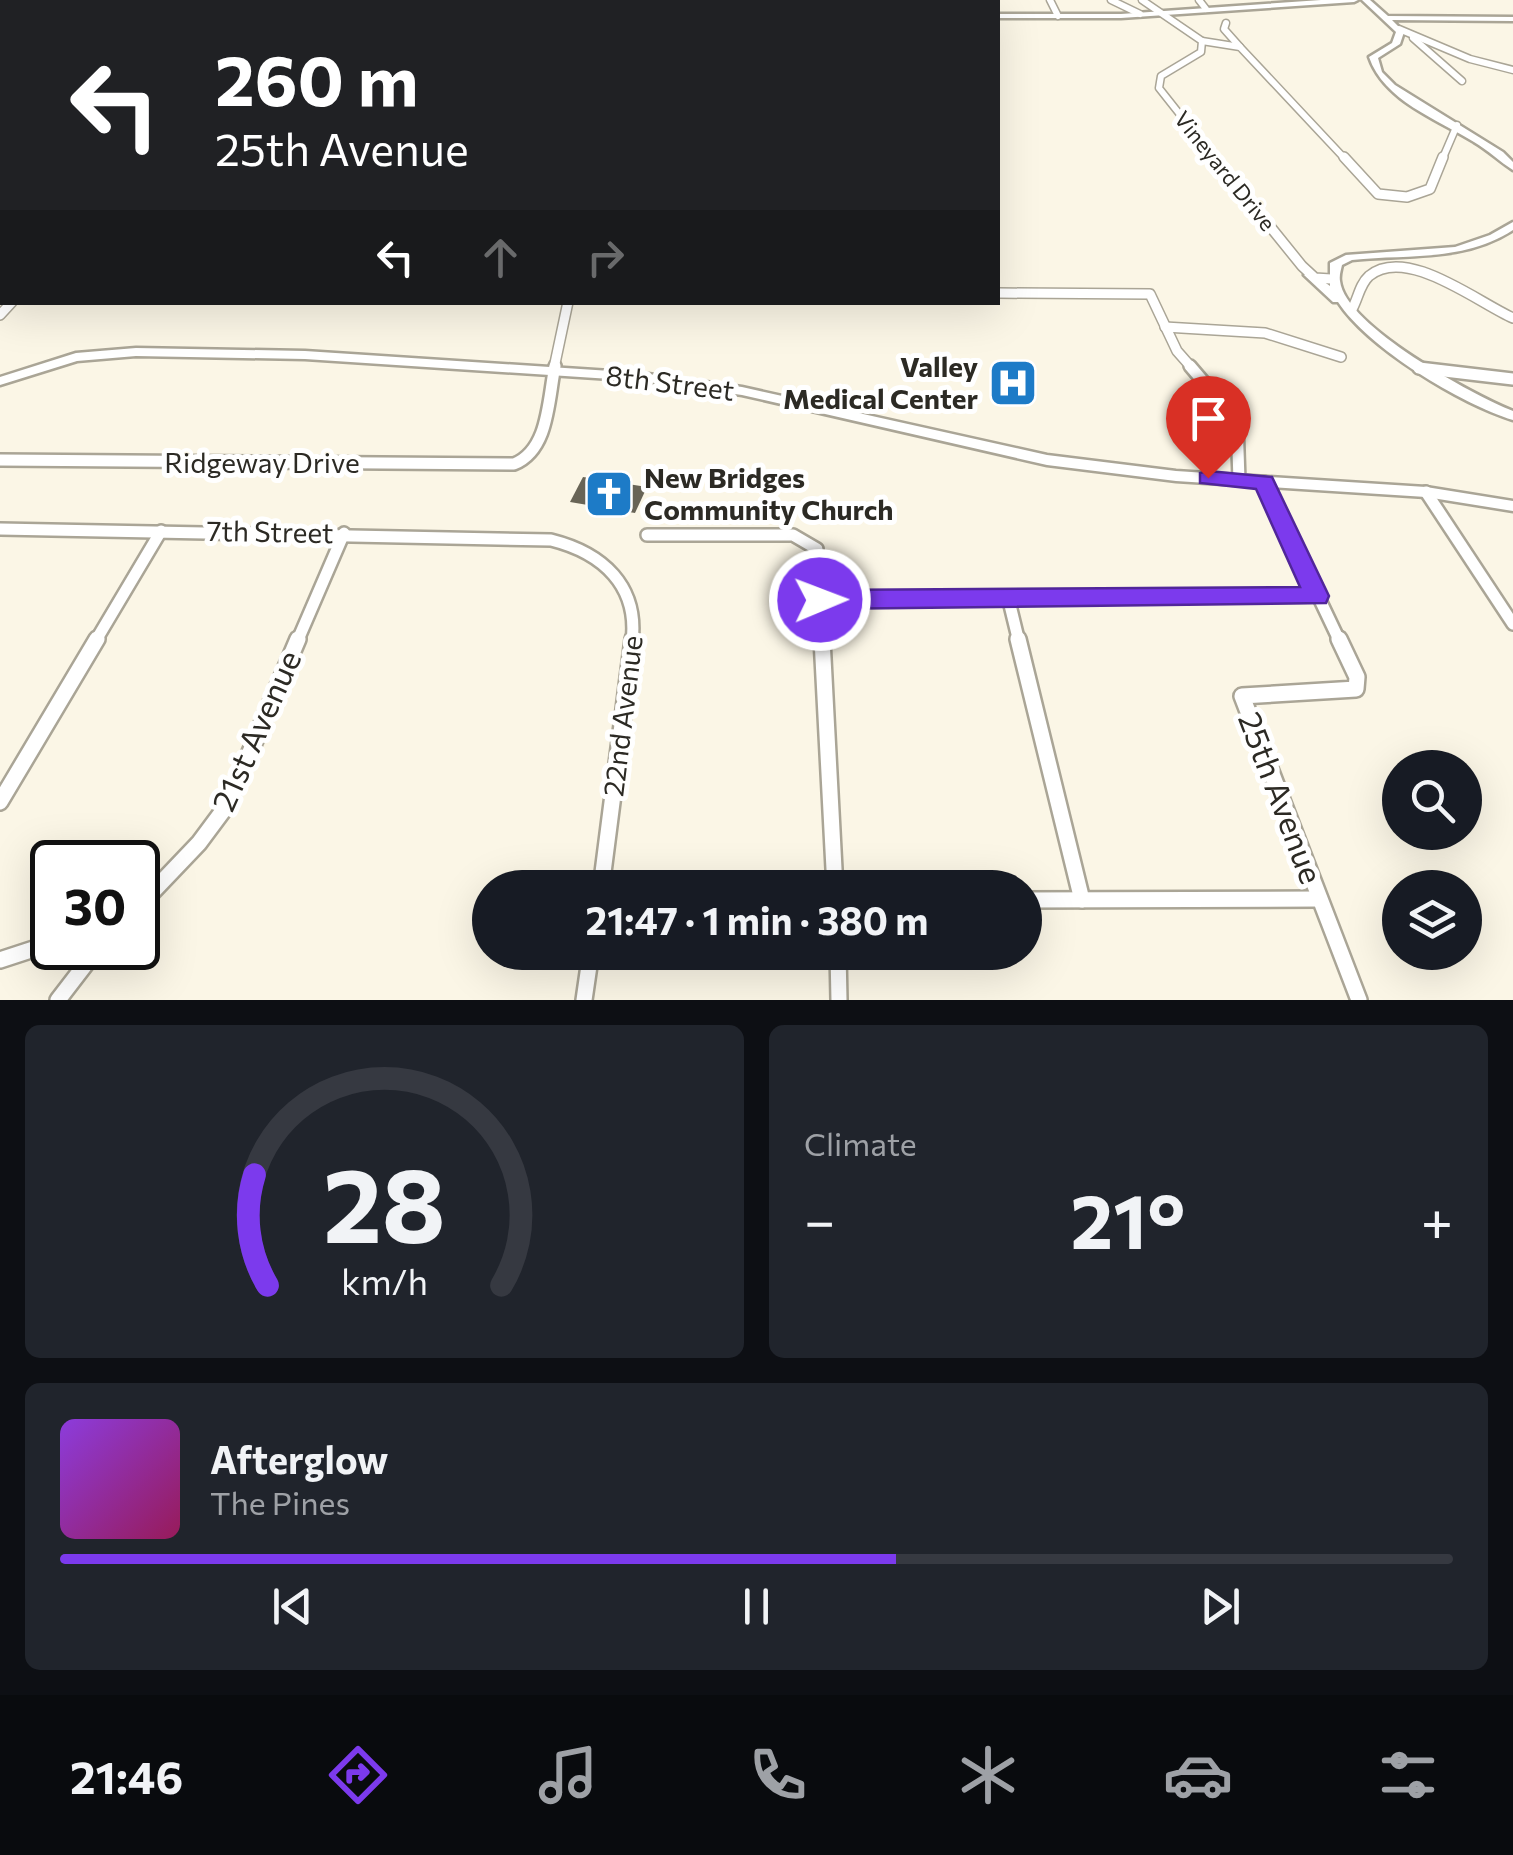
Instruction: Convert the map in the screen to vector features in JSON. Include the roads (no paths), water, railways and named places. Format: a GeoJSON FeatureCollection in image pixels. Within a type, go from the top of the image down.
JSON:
{"type":"FeatureCollection","features":[{"type":"Feature","properties":{"kind":"street"},"geometry":{"type":"LineString","coordinates":[[1050,0],[1058,16]]}},
{"type":"Feature","properties":{"kind":"street"},"geometry":{"type":"LineString","coordinates":[[1111,0],[1140,14]]}},
{"type":"Feature","properties":{"kind":"street"},"geometry":{"type":"LineString","coordinates":[[1142,0],[1152,12],[1182,24],[1202,42],[1240,47]]}},
{"type":"Feature","properties":{"kind":"street"},"geometry":{"type":"LineString","coordinates":[[1199,0],[1206,9]]}},
{"type":"Feature","properties":{"kind":"street"},"geometry":{"type":"LineString","coordinates":[[1000,16],[1140,14],[1354,0]]}},
{"type":"Feature","properties":{"kind":"street"},"geometry":{"type":"LineString","coordinates":[[1366,0],[1462,82]]}},
{"type":"Feature","properties":{"kind":"street"},"geometry":{"type":"LineString","coordinates":[[1389,18],[1513,19]]}},
{"type":"Feature","properties":{"kind":"street"},"geometry":{"type":"LineString","coordinates":[[1226,23],[1224,29],[1240,47],[1378,194],[1407,196],[1430,189],[1457,125]]}},
{"type":"Feature","properties":{"kind":"street"},"geometry":{"type":"LineString","coordinates":[[1399,29],[1470,59],[1513,70]]}},
{"type":"Feature","properties":{"kind":"street"},"geometry":{"type":"LineString","coordinates":[[1399,29],[1396,44],[1373,57],[1374,68],[1408,98],[1480,138],[1513,167]]}},
{"type":"Feature","properties":{"kind":"street","name":"Vineyard Drive"},"geometry":{"type":"LineString","coordinates":[[1202,42],[1201,52],[1164,73],[1159,88],[1189,132],[1310,274]]}},
{"type":"Feature","properties":{"kind":"street"},"geometry":{"type":"LineString","coordinates":[[1310,274],[1331,278],[1336,263],[1350,257],[1455,252],[1488,242],[1513,225]]}},
{"type":"Feature","properties":{"kind":"street","name":"Vineyard Drive"},"geometry":{"type":"LineString","coordinates":[[1299,260],[1331,278],[1351,311],[1419,368],[1461,394],[1513,416]]}},
{"type":"Feature","properties":{"kind":"street"},"geometry":{"type":"LineString","coordinates":[[1310,274],[1351,311],[1369,276],[1386,267],[1404,266],[1430,274],[1513,318]]}},
{"type":"Feature","properties":{"kind":"street"},"geometry":{"type":"LineString","coordinates":[[1000,292],[1150,294],[1186,363],[1237,421],[1239,480]]}},
{"type":"Feature","properties":{"kind":"street"},"geometry":{"type":"LineString","coordinates":[[553,371],[567,305]]}},
{"type":"Feature","properties":{"kind":"street"},"geometry":{"type":"LineString","coordinates":[[1166,327],[1265,333],[1341,357]]}},
{"type":"Feature","properties":{"kind":"street","name":"8th Street"},"geometry":{"type":"LineString","coordinates":[[0,381],[76,357],[136,352],[306,355],[553,371],[703,384],[1047,460],[1239,480],[1426,492],[1513,506]]}},
{"type":"Feature","properties":{"kind":"street"},"geometry":{"type":"LineString","coordinates":[[1419,368],[1513,379]]}},
{"type":"Feature","properties":{"kind":"street","name":"Ridgeway Drive"},"geometry":{"type":"LineString","coordinates":[[0,460],[480,466],[523,461],[538,448],[553,371]]}},
{"type":"Feature","properties":{"kind":"street","name":"25th Avenue"},"geometry":{"type":"LineString","coordinates":[[1264,482],[1357,677],[1356,689],[1242,696],[1358,1000]]}},
{"type":"Feature","properties":{"kind":"street"},"geometry":{"type":"LineString","coordinates":[[1426,492],[1513,624]]}},
{"type":"Feature","properties":{"kind":"street","name":"7th Street"},"geometry":{"type":"LineString","coordinates":[[0,529],[540,538]]}},
{"type":"Feature","properties":{"kind":"street"},"geometry":{"type":"LineString","coordinates":[[0,802],[161,531]]}},
{"type":"Feature","properties":{"kind":"street","name":"21st Avenue"},"geometry":{"type":"LineString","coordinates":[[160,884],[199,844],[228,804],[344,533]]}},
{"type":"Feature","properties":{"kind":"street"},"geometry":{"type":"LineString","coordinates":[[647,534],[793,535],[817,549],[834,870]]}},
{"type":"Feature","properties":{"kind":"street","name":"22nd Avenue"},"geometry":{"type":"LineString","coordinates":[[540,538],[594,556],[624,584],[634,607],[603,870]]}},
{"type":"Feature","properties":{"kind":"street"},"geometry":{"type":"LineString","coordinates":[[820,600],[1317,596]]}},
{"type":"Feature","properties":{"kind":"street"},"geometry":{"type":"LineString","coordinates":[[1008,597],[1082,900]]}},
{"type":"Feature","properties":{"kind":"street"},"geometry":{"type":"LineString","coordinates":[[1042,900],[1319,899]]}},
{"type":"Feature","properties":{"kind":"street"},"geometry":{"type":"LineString","coordinates":[[0,960],[30,950]]}},
{"type":"Feature","properties":{"kind":"street"},"geometry":{"type":"LineString","coordinates":[[58,1000],[81,970]]}},
{"type":"Feature","properties":{"kind":"street"},"geometry":{"type":"LineString","coordinates":[[584,1000],[588,970]]}},
{"type":"Feature","properties":{"kind":"street"},"geometry":{"type":"LineString","coordinates":[[838,970],[839,1000]]}},
{"type":"Feature","properties":{"kind":"place","name":"Valley Medical Center"},"geometry":{"type":"Point","coordinates":[1013,383]}},
{"type":"Feature","properties":{"kind":"place","name":"New Bridges Community Church"},"geometry":{"type":"Point","coordinates":[609,494]}}]}
